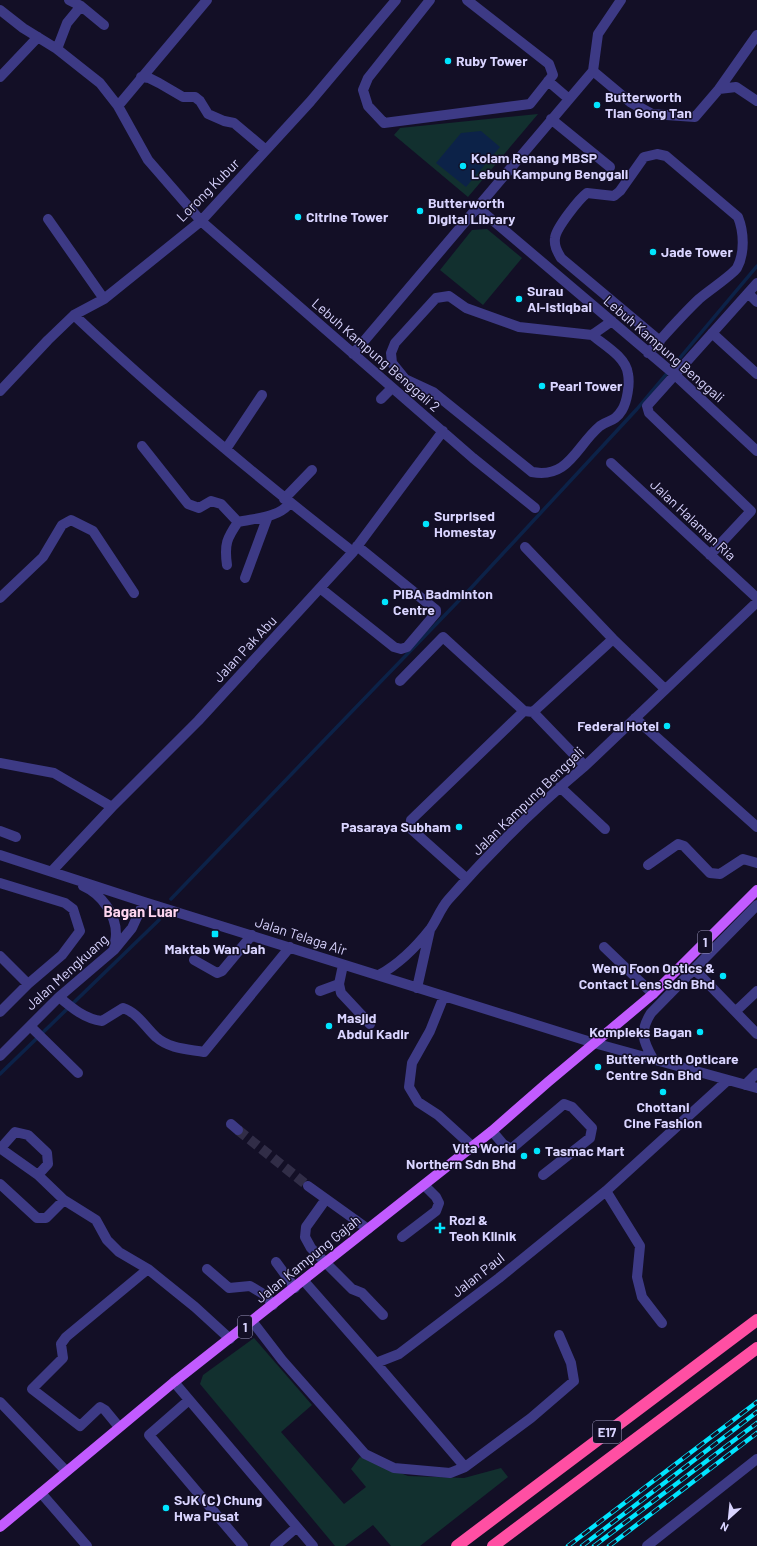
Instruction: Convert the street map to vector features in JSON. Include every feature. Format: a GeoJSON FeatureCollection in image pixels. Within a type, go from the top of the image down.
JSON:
{"type":"FeatureCollection","features":[{"type":"Feature","properties":{"kind":"highway","name":"E17"},"geometry":{"type":"LineString","coordinates":[[457,1546],[757,1320]]}},
{"type":"Feature","properties":{"kind":"highway","name":"E17"},"geometry":{"type":"LineString","coordinates":[[493,1546],[757,1348]]}},
{"type":"Feature","properties":{"kind":"main road","name":"1"},"geometry":{"type":"LineString","coordinates":[[594,1043],[653,994],[757,890]]}},
{"type":"Feature","properties":{"kind":"main road","name":"Jalan Kampung Gajah"},"geometry":{"type":"LineString","coordinates":[[0,1527],[174,1382],[274,1305],[492,1131],[594,1043]]}},
{"type":"Feature","properties":{"kind":"street"},"geometry":{"type":"LineString","coordinates":[[69,0],[81,6],[104,25]]}},
{"type":"Feature","properties":{"kind":"street"},"geometry":{"type":"LineString","coordinates":[[118,106],[207,0]]}},
{"type":"Feature","properties":{"kind":"street","name":"Lorong Kubur"},"geometry":{"type":"LineString","coordinates":[[0,391],[74,315],[104,298],[202,221],[310,102],[396,0]]}},
{"type":"Feature","properties":{"kind":"street"},"geometry":{"type":"LineString","coordinates":[[430,0],[368,78],[363,90],[368,106],[384,123],[530,104],[553,75],[550,64],[466,0]]}},
{"type":"Feature","properties":{"kind":"street"},"geometry":{"type":"LineString","coordinates":[[353,354],[593,71],[598,34],[621,0]]}},
{"type":"Feature","properties":{"kind":"street"},"geometry":{"type":"LineString","coordinates":[[57,49],[67,23],[81,6]]}},
{"type":"Feature","properties":{"kind":"street","name":"Lebuh Kampung Benggali 2"},"geometry":{"type":"LineString","coordinates":[[0,10],[23,28],[57,49],[100,83],[118,106],[148,160],[202,221],[392,388],[535,508]]}},
{"type":"Feature","properties":{"kind":"street"},"geometry":{"type":"LineString","coordinates":[[593,71],[630,102],[652,114],[695,117],[719,89],[757,35]]}},
{"type":"Feature","properties":{"kind":"street"},"geometry":{"type":"LineString","coordinates":[[0,77],[38,37]]}},
{"type":"Feature","properties":{"kind":"street"},"geometry":{"type":"LineString","coordinates":[[141,77],[149,78],[183,97],[195,97],[200,101],[208,114],[224,121],[234,122],[266,150]]}},
{"type":"Feature","properties":{"kind":"street"},"geometry":{"type":"LineString","coordinates":[[548,81],[569,99]]}},
{"type":"Feature","properties":{"kind":"street"},"geometry":{"type":"LineString","coordinates":[[719,89],[736,87],[757,101]]}},
{"type":"Feature","properties":{"kind":"street"},"geometry":{"type":"LineString","coordinates":[[551,119],[610,167]]}},
{"type":"Feature","properties":{"kind":"street"},"geometry":{"type":"LineString","coordinates":[[648,352],[660,341],[699,299],[736,268],[742,253],[743,230],[738,217],[666,156],[657,154],[644,158],[620,191],[614,196],[587,193],[579,199],[555,236],[555,246],[561,258],[660,341]]}},
{"type":"Feature","properties":{"kind":"street","name":"Lebuh Kampung Benggali"},"geometry":{"type":"LineString","coordinates":[[477,207],[671,371],[757,451]]}},
{"type":"Feature","properties":{"kind":"street"},"geometry":{"type":"LineString","coordinates":[[48,219],[104,298]]}},
{"type":"Feature","properties":{"kind":"street"},"geometry":{"type":"LineString","coordinates":[[710,555],[754,508],[649,413],[647,406],[671,371],[712,333],[757,283]]}},
{"type":"Feature","properties":{"kind":"street"},"geometry":{"type":"LineString","coordinates":[[748,293],[757,302]]}},
{"type":"Feature","properties":{"kind":"street"},"geometry":{"type":"LineString","coordinates":[[592,335],[621,358],[629,375],[623,409],[612,421],[602,425],[560,470],[545,475],[532,472],[433,392],[405,379],[392,363],[391,353],[395,343],[436,298],[442,296],[449,296],[466,308],[519,327],[592,335],[612,321]]}},
{"type":"Feature","properties":{"kind":"street"},"geometry":{"type":"LineString","coordinates":[[74,315],[144,381],[287,501],[355,549],[436,610],[436,613],[406,648],[394,648],[320,588]]}},
{"type":"Feature","properties":{"kind":"street"},"geometry":{"type":"LineString","coordinates":[[712,333],[757,374]]}},
{"type":"Feature","properties":{"kind":"street"},"geometry":{"type":"LineString","coordinates":[[381,399],[392,388]]}},
{"type":"Feature","properties":{"kind":"street"},"geometry":{"type":"LineString","coordinates":[[226,449],[262,395]]}},
{"type":"Feature","properties":{"kind":"street","name":"Jalan Pak Abu"},"geometry":{"type":"LineString","coordinates":[[52,871],[112,807],[198,721],[355,549],[442,431]]}},
{"type":"Feature","properties":{"kind":"street"},"geometry":{"type":"LineString","coordinates":[[142,446],[188,504],[200,508],[211,501],[216,502],[221,504],[238,522]]}},
{"type":"Feature","properties":{"kind":"street","name":"Jalan Halaman Ria"},"geometry":{"type":"LineString","coordinates":[[610,463],[757,598]]}},
{"type":"Feature","properties":{"kind":"street"},"geometry":{"type":"LineString","coordinates":[[227,565],[225,551],[226,540],[238,522],[268,516],[284,510],[287,501],[312,470]]}},
{"type":"Feature","properties":{"kind":"street"},"geometry":{"type":"LineString","coordinates":[[245,578],[268,516]]}},
{"type":"Feature","properties":{"kind":"street"},"geometry":{"type":"LineString","coordinates":[[0,598],[43,557],[62,525],[71,520],[93,531],[134,593]]}},
{"type":"Feature","properties":{"kind":"street"},"geometry":{"type":"LineString","coordinates":[[525,546],[613,639],[665,689]]}},
{"type":"Feature","properties":{"kind":"street","name":"Jalan Kampung Benggali"},"geometry":{"type":"LineString","coordinates":[[431,928],[444,904],[467,879],[560,787],[585,766],[757,602]]}},
{"type":"Feature","properties":{"kind":"street"},"geometry":{"type":"LineString","coordinates":[[400,682],[443,637],[528,712],[585,766]]}},
{"type":"Feature","properties":{"kind":"street"},"geometry":{"type":"LineString","coordinates":[[467,879],[410,828],[411,820],[528,712],[613,639]]}},
{"type":"Feature","properties":{"kind":"street"},"geometry":{"type":"LineString","coordinates":[[635,718],[757,827]]}},
{"type":"Feature","properties":{"kind":"street"},"geometry":{"type":"LineString","coordinates":[[0,763],[54,774],[112,807]]}},
{"type":"Feature","properties":{"kind":"street"},"geometry":{"type":"LineString","coordinates":[[560,787],[605,829]]}},
{"type":"Feature","properties":{"kind":"street"},"geometry":{"type":"LineString","coordinates":[[0,831],[16,836]]}},
{"type":"Feature","properties":{"kind":"street"},"geometry":{"type":"LineString","coordinates":[[648,865],[678,844],[684,846],[710,873],[720,874],[743,858],[757,863]]}},
{"type":"Feature","properties":{"kind":"street","name":"Jalan Telaga Air"},"geometry":{"type":"LineString","coordinates":[[0,855],[343,965],[380,975],[594,1043],[757,1088]]}},
{"type":"Feature","properties":{"kind":"street"},"geometry":{"type":"LineString","coordinates":[[52,871],[87,888],[100,898],[109,909],[114,921],[116,935],[114,950]]}},
{"type":"Feature","properties":{"kind":"street"},"geometry":{"type":"LineString","coordinates":[[0,883],[65,902],[73,909],[80,931],[62,955],[28,984],[0,1012]]}},
{"type":"Feature","properties":{"kind":"street","name":"Jalan Mengkuang"},"geometry":{"type":"LineString","coordinates":[[0,1056],[32,1028],[114,950],[132,928],[144,902]]}},
{"type":"Feature","properties":{"kind":"street"},"geometry":{"type":"LineString","coordinates":[[653,1059],[643,1037],[644,1024],[651,1013],[695,970],[757,905]]}},
{"type":"Feature","properties":{"kind":"street"},"geometry":{"type":"LineString","coordinates":[[380,975],[397,964],[431,928]]}},
{"type":"Feature","properties":{"kind":"street"},"geometry":{"type":"LineString","coordinates":[[417,988],[431,928]]}},
{"type":"Feature","properties":{"kind":"street"},"geometry":{"type":"LineString","coordinates":[[194,960],[217,973],[222,971],[252,935]]}},
{"type":"Feature","properties":{"kind":"street"},"geometry":{"type":"LineString","coordinates":[[62,1000],[74,1010],[93,1020],[102,1021],[124,1008],[132,1011],[157,1038],[172,1047],[204,1052],[290,947]]}},
{"type":"Feature","properties":{"kind":"street"},"geometry":{"type":"LineString","coordinates":[[604,947],[653,994]]}},
{"type":"Feature","properties":{"kind":"street"},"geometry":{"type":"LineString","coordinates":[[0,956],[28,984]]}},
{"type":"Feature","properties":{"kind":"street"},"geometry":{"type":"LineString","coordinates":[[343,965],[339,984],[341,993],[370,1024]]}},
{"type":"Feature","properties":{"kind":"street"},"geometry":{"type":"LineString","coordinates":[[695,970],[757,1034]]}},
{"type":"Feature","properties":{"kind":"street"},"geometry":{"type":"LineString","coordinates":[[320,991],[339,984]]}},
{"type":"Feature","properties":{"kind":"street"},"geometry":{"type":"LineString","coordinates":[[736,1011],[757,991]]}},
{"type":"Feature","properties":{"kind":"street"},"geometry":{"type":"LineString","coordinates":[[444,996],[430,1031],[412,1064],[409,1087],[418,1102],[438,1114],[472,1146]]}},
{"type":"Feature","properties":{"kind":"street"},"geometry":{"type":"LineString","coordinates":[[32,1028],[78,1073]]}},
{"type":"Feature","properties":{"kind":"street"},"geometry":{"type":"LineString","coordinates":[[746,1085],[757,1074]]}},
{"type":"Feature","properties":{"kind":"street","name":"Jalan Paul"},"geometry":{"type":"LineString","coordinates":[[376,1363],[399,1354],[499,1278],[606,1191],[728,1080]]}},
{"type":"Feature","properties":{"kind":"street"},"geometry":{"type":"LineString","coordinates":[[492,1131],[503,1144],[511,1149],[564,1104],[572,1107],[592,1128],[590,1138],[543,1175]]}},
{"type":"Feature","properties":{"kind":"street"},"geometry":{"type":"LineString","coordinates":[[38,1175],[48,1164],[47,1153],[28,1135],[15,1132],[0,1148],[38,1175],[64,1200],[96,1220],[107,1240],[120,1252],[148,1269],[195,1307],[230,1339]]}},
{"type":"Feature","properties":{"kind":"street"},"geometry":{"type":"LineString","coordinates":[[0,1184],[37,1218],[46,1218],[64,1200]]}},
{"type":"Feature","properties":{"kind":"street"},"geometry":{"type":"LineString","coordinates":[[402,1237],[436,1211],[439,1203],[436,1197],[424,1185]]}},
{"type":"Feature","properties":{"kind":"street"},"geometry":{"type":"LineString","coordinates":[[308,1186],[368,1229]]}},
{"type":"Feature","properties":{"kind":"street"},"geometry":{"type":"LineString","coordinates":[[606,1191],[640,1246],[637,1277],[642,1297],[662,1323]]}},
{"type":"Feature","properties":{"kind":"street"},"geometry":{"type":"LineString","coordinates":[[326,1199],[306,1227],[305,1237],[311,1248],[352,1289],[362,1293],[383,1315]]}},
{"type":"Feature","properties":{"kind":"street"},"geometry":{"type":"LineString","coordinates":[[276,1262],[295,1288]]}},
{"type":"Feature","properties":{"kind":"street"},"geometry":{"type":"LineString","coordinates":[[119,1427],[105,1410],[100,1408],[80,1426],[32,1388],[63,1358],[61,1344],[66,1337],[148,1269]]}},
{"type":"Feature","properties":{"kind":"street"},"geometry":{"type":"LineString","coordinates":[[207,1269],[230,1288],[250,1286],[264,1295],[274,1305]]}},
{"type":"Feature","properties":{"kind":"street"},"geometry":{"type":"LineString","coordinates":[[304,1281],[465,1467]]}},
{"type":"Feature","properties":{"kind":"street"},"geometry":{"type":"LineString","coordinates":[[252,1321],[282,1360],[366,1454],[394,1468],[450,1473],[465,1467],[531,1418],[574,1381],[571,1363],[559,1335]]}},
{"type":"Feature","properties":{"kind":"street"},"geometry":{"type":"LineString","coordinates":[[174,1382],[313,1546]]}},
{"type":"Feature","properties":{"kind":"street"},"geometry":{"type":"LineString","coordinates":[[189,1400],[149,1435],[243,1546]]}},
{"type":"Feature","properties":{"kind":"street"},"geometry":{"type":"LineString","coordinates":[[0,1402],[66,1471]]}},
{"type":"Feature","properties":{"kind":"street"},"geometry":{"type":"LineString","coordinates":[[647,1546],[757,1459]]}},
{"type":"Feature","properties":{"kind":"street"},"geometry":{"type":"LineString","coordinates":[[41,1493],[87,1546]]}},
{"type":"Feature","properties":{"kind":"street"},"geometry":{"type":"LineString","coordinates":[[275,1546],[297,1527]]}},
{"type":"Feature","properties":{"kind":"green space","name":"Kolam Renang MBSP Lebuh Kampung Benggali"},"geometry":{"type":"Polygon","coordinates":[[[538,114],[468,197],[394,135],[400,128],[538,114]]]}},
{"type":"Feature","properties":{"kind":"green space"},"geometry":{"type":"Polygon","coordinates":[[[487,229],[522,258],[483,305],[440,270],[472,230],[487,229]]]}},
{"type":"Feature","properties":{"kind":"green space"},"geometry":{"type":"Polygon","coordinates":[[[254,1338],[312,1405],[281,1432],[344,1504],[366,1487],[351,1469],[360,1457],[408,1476],[464,1478],[501,1468],[508,1477],[420,1546],[391,1546],[373,1525],[345,1546],[335,1546],[200,1384],[203,1375],[254,1338]]]}},
{"type":"Feature","properties":{"kind":"water"},"geometry":{"type":"Polygon","coordinates":[[[481,131],[500,147],[466,187],[436,163],[461,133],[481,131]]]}},
{"type":"Feature","properties":{"kind":"waterway"},"geometry":{"type":"LineString","coordinates":[[171,899],[471,588],[637,409],[757,266]]}},
{"type":"Feature","properties":{"kind":"waterway"},"geometry":{"type":"LineString","coordinates":[[0,1074],[159,920]]}},
{"type":"Feature","properties":{"kind":"tunnel"},"geometry":{"type":"LineString","coordinates":[[238,1130],[308,1186]]}},
{"type":"Feature","properties":{"kind":"railway"},"geometry":{"type":"LineString","coordinates":[[568,1546],[757,1402]]}},
{"type":"Feature","properties":{"kind":"railway"},"geometry":{"type":"LineString","coordinates":[[582,1546],[757,1412]]}},
{"type":"Feature","properties":{"kind":"railway"},"geometry":{"type":"LineString","coordinates":[[594,1546],[757,1423]]}},
{"type":"Feature","properties":{"kind":"railway"},"geometry":{"type":"LineString","coordinates":[[609,1546],[757,1433]]}},
{"type":"Feature","properties":{"kind":"place","name":"Ruby Tower"},"geometry":{"type":"Point","coordinates":[448,61]}},
{"type":"Feature","properties":{"kind":"place","name":"Butterworth Tian Gong Tan"},"geometry":{"type":"Point","coordinates":[597,105]}},
{"type":"Feature","properties":{"kind":"place","name":"Kolam Renang MBSP Lebuh Kampung Benggali"},"geometry":{"type":"Point","coordinates":[463,166]}},
{"type":"Feature","properties":{"kind":"place","name":"Butterworth Digital Library"},"geometry":{"type":"Point","coordinates":[420,211]}},
{"type":"Feature","properties":{"kind":"place","name":"Citrine Tower"},"geometry":{"type":"Point","coordinates":[298,217]}},
{"type":"Feature","properties":{"kind":"place","name":"Jade Tower"},"geometry":{"type":"Point","coordinates":[653,252]}},
{"type":"Feature","properties":{"kind":"place","name":"Surau Al-Istiqbal"},"geometry":{"type":"Point","coordinates":[519,299]}},
{"type":"Feature","properties":{"kind":"place","name":"Pearl Tower"},"geometry":{"type":"Point","coordinates":[542,386]}},
{"type":"Feature","properties":{"kind":"place","name":"Surprised Homestay"},"geometry":{"type":"Point","coordinates":[426,524]}},
{"type":"Feature","properties":{"kind":"place","name":"PIBA Badminton Centre"},"geometry":{"type":"Point","coordinates":[385,602]}},
{"type":"Feature","properties":{"kind":"place","name":"Federal Hotel"},"geometry":{"type":"Point","coordinates":[667,726]}},
{"type":"Feature","properties":{"kind":"place","name":"Pasaraya Subham"},"geometry":{"type":"Point","coordinates":[459,827]}},
{"type":"Feature","properties":{"kind":"place","name":"Maktab Wan Jah"},"geometry":{"type":"Point","coordinates":[215,934]}},
{"type":"Feature","properties":{"kind":"place","name":"Weng Foon Optics & Contact Lens Sdn Bhd"},"geometry":{"type":"Point","coordinates":[723,976]}},
{"type":"Feature","properties":{"kind":"place","name":"Masjid Abdul Kadir"},"geometry":{"type":"Point","coordinates":[329,1026]}},
{"type":"Feature","properties":{"kind":"place","name":"Kompleks Bagan"},"geometry":{"type":"Point","coordinates":[700,1032]}},
{"type":"Feature","properties":{"kind":"place","name":"Butterworth Opticare Centre Sdn Bhd"},"geometry":{"type":"Point","coordinates":[598,1067]}},
{"type":"Feature","properties":{"kind":"place","name":"Chottani Cine Fashion"},"geometry":{"type":"Point","coordinates":[663,1092]}},
{"type":"Feature","properties":{"kind":"place","name":"Tasmac Mart"},"geometry":{"type":"Point","coordinates":[537,1151]}},
{"type":"Feature","properties":{"kind":"place","name":"Vita World Northern Sdn Bhd"},"geometry":{"type":"Point","coordinates":[524,1156]}},
{"type":"Feature","properties":{"kind":"place","name":"Rozi & Teoh Klinik"},"geometry":{"type":"Point","coordinates":[440,1228]}},
{"type":"Feature","properties":{"kind":"place","name":"SJK (C) Chung Hwa Pusat"},"geometry":{"type":"Point","coordinates":[166,1508]}},
{"type":"Feature","properties":{"kind":"district","name":"Bagan Luar"},"geometry":{"type":"Point","coordinates":[141,912]}}]}
